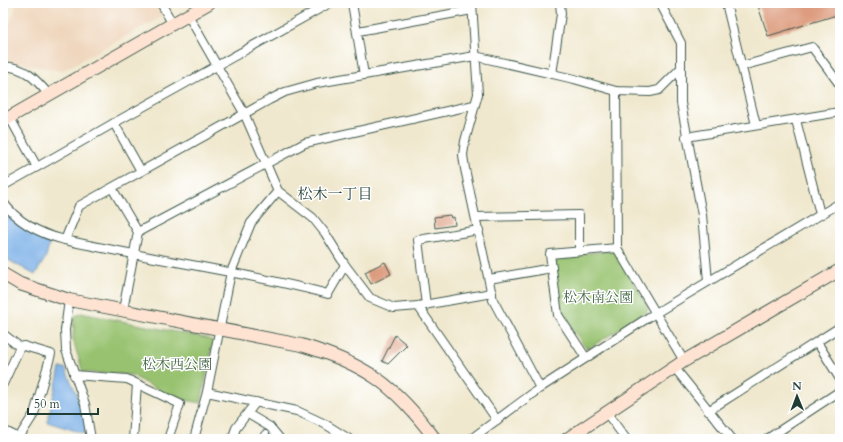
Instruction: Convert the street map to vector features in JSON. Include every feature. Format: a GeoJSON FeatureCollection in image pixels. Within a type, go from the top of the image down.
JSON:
{"type":"FeatureCollection","features":[{"type":"Feature","properties":{"kind":"street"},"geometry":{"type":"LineString","coordinates":[[161,3],[172,23]]}},
{"type":"Feature","properties":{"kind":"street"},"geometry":{"type":"LineString","coordinates":[[37,167],[6,119],[209,3]]}},
{"type":"Feature","properties":{"kind":"street"},"geometry":{"type":"LineString","coordinates":[[3,186],[330,3]]}},
{"type":"Feature","properties":{"kind":"street"},"geometry":{"type":"LineString","coordinates":[[352,3],[358,30],[364,75]]}},
{"type":"Feature","properties":{"kind":"street"},"geometry":{"type":"LineString","coordinates":[[552,74],[561,14],[560,3]]}},
{"type":"Feature","properties":{"kind":"street"},"geometry":{"type":"LineString","coordinates":[[660,3],[681,43],[681,102],[686,137],[702,215],[708,281]]}},
{"type":"Feature","properties":{"kind":"street"},"geometry":{"type":"LineString","coordinates":[[726,3],[756,125]]}},
{"type":"Feature","properties":{"kind":"street"},"geometry":{"type":"LineString","coordinates":[[358,30],[472,6],[478,94],[468,127],[463,155],[465,169],[493,300],[540,388]]}},
{"type":"Feature","properties":{"kind":"street"},"geometry":{"type":"LineString","coordinates":[[188,15],[244,113],[278,191],[313,218],[326,233],[345,265],[370,298],[394,308],[422,306],[492,293]]}},
{"type":"Feature","properties":{"kind":"street"},"geometry":{"type":"LineString","coordinates":[[742,66],[812,47],[840,85]]}},
{"type":"Feature","properties":{"kind":"street"},"geometry":{"type":"LineString","coordinates":[[66,240],[79,206],[244,113],[285,92],[317,83],[475,56],[616,91],[659,90],[680,69]]}},
{"type":"Feature","properties":{"kind":"street"},"geometry":{"type":"LineString","coordinates":[[3,66],[18,68],[26,71],[37,79],[49,95]]}},
{"type":"Feature","properties":{"kind":"street"},"geometry":{"type":"LineString","coordinates":[[616,91],[617,248],[656,313],[679,364],[708,411],[732,439]]}},
{"type":"Feature","properties":{"kind":"street"},"geometry":{"type":"LineString","coordinates":[[138,232],[265,163],[296,147],[319,138],[474,105]]}},
{"type":"Feature","properties":{"kind":"street"},"geometry":{"type":"LineString","coordinates":[[686,137],[840,112]]}},
{"type":"Feature","properties":{"kind":"street"},"geometry":{"type":"LineString","coordinates":[[796,120],[820,214]]}},
{"type":"Feature","properties":{"kind":"street"},"geometry":{"type":"LineString","coordinates":[[114,124],[141,171]]}},
{"type":"Feature","properties":{"kind":"street"},"geometry":{"type":"LineString","coordinates":[[112,188],[138,232],[123,310]]}},
{"type":"Feature","properties":{"kind":"street"},"geometry":{"type":"LineString","coordinates":[[194,439],[207,392],[230,272],[251,223],[278,191]]}},
{"type":"Feature","properties":{"kind":"street"},"geometry":{"type":"LineString","coordinates":[[3,202],[14,214],[29,226],[45,234],[66,240],[279,281],[328,294],[345,265]]}},
{"type":"Feature","properties":{"kind":"street"},"geometry":{"type":"LineString","coordinates":[[471,439],[540,388],[656,313],[840,203]]}},
{"type":"Feature","properties":{"kind":"street"},"geometry":{"type":"LineString","coordinates":[[476,217],[579,215],[579,251]]}},
{"type":"Feature","properties":{"kind":"street"},"geometry":{"type":"LineString","coordinates":[[479,230],[418,240],[422,306],[497,420]]}},
{"type":"Feature","properties":{"kind":"street"},"geometry":{"type":"LineString","coordinates":[[586,358],[558,315],[550,254],[617,248]]}},
{"type":"Feature","properties":{"kind":"street"},"geometry":{"type":"LineString","coordinates":[[489,279],[552,268]]}},
{"type":"Feature","properties":{"kind":"street"},"geometry":{"type":"LineString","coordinates":[[567,439],[679,364],[840,270]]}},
{"type":"Feature","properties":{"kind":"street"},"geometry":{"type":"LineString","coordinates":[[3,274],[20,284],[69,300],[220,328],[302,345],[330,353],[358,365],[387,385],[418,416],[435,439]]}},
{"type":"Feature","properties":{"kind":"street"},"geometry":{"type":"LineString","coordinates":[[69,300],[66,323],[66,350],[85,404],[91,439]]}},
{"type":"Feature","properties":{"kind":"street"},"geometry":{"type":"LineString","coordinates":[[708,411],[840,327]]}},
{"type":"Feature","properties":{"kind":"street"},"geometry":{"type":"LineString","coordinates":[[3,334],[20,347],[24,346],[51,354],[34,414],[18,438],[3,430]]}},
{"type":"Feature","properties":{"kind":"street"},"geometry":{"type":"LineString","coordinates":[[817,342],[840,378]]}},
{"type":"Feature","properties":{"kind":"street"},"geometry":{"type":"LineString","coordinates":[[3,384],[20,347]]}},
{"type":"Feature","properties":{"kind":"street"},"geometry":{"type":"LineString","coordinates":[[74,375],[127,379],[180,404],[168,439]]}},
{"type":"Feature","properties":{"kind":"street"},"geometry":{"type":"LineString","coordinates":[[133,439],[136,384]]}},
{"type":"Feature","properties":{"kind":"street"},"geometry":{"type":"LineString","coordinates":[[767,439],[840,391]]}},
{"type":"Feature","properties":{"kind":"street"},"geometry":{"type":"LineString","coordinates":[[207,392],[297,411],[325,424],[348,439]]}},
{"type":"Feature","properties":{"kind":"street"},"geometry":{"type":"LineString","coordinates":[[232,439],[236,428],[256,402]]}},
{"type":"Feature","properties":{"kind":"street"},"geometry":{"type":"LineString","coordinates":[[606,412],[626,439]]}},
{"type":"Feature","properties":{"kind":"street"},"geometry":{"type":"LineString","coordinates":[[248,414],[270,426],[280,439]]}},
{"type":"Feature","properties":{"kind":"shaded area"},"geometry":{"type":"Polygon","coordinates":[[[17,3],[156,3],[163,16],[61,71],[3,60],[3,42],[17,3]]]}},
{"type":"Feature","properties":{"kind":"green space","name":"松木南公園"},"geometry":{"type":"Polygon","coordinates":[[[613,251],[616,253],[648,306],[647,312],[589,348],[585,347],[560,312],[554,261],[557,256],[613,251]]]}},
{"type":"Feature","properties":{"kind":"green space","name":"松木西公園"},"geometry":{"type":"Polygon","coordinates":[[[81,313],[206,338],[213,341],[201,403],[179,399],[143,382],[132,375],[83,372],[73,340],[74,317],[81,313]]]}},
{"type":"Feature","properties":{"kind":"water"},"geometry":{"type":"Polygon","coordinates":[[[4,212],[21,227],[50,241],[46,257],[35,275],[3,257],[4,212]]]}},
{"type":"Feature","properties":{"kind":"water"},"geometry":{"type":"Polygon","coordinates":[[[60,368],[65,368],[76,393],[83,416],[86,434],[47,422],[60,368]]]}},
{"type":"Feature","properties":{"kind":"building"},"geometry":{"type":"Polygon","coordinates":[[[757,3],[837,3],[840,14],[768,36],[757,3]]]}},
{"type":"Feature","properties":{"kind":"building"},"geometry":{"type":"Polygon","coordinates":[[[450,215],[451,218],[454,217],[455,225],[435,228],[434,217],[450,215]]]}},
{"type":"Feature","properties":{"kind":"building"},"geometry":{"type":"Polygon","coordinates":[[[385,262],[391,274],[371,284],[365,272],[385,262]]]}},
{"type":"Feature","properties":{"kind":"building"},"geometry":{"type":"Polygon","coordinates":[[[395,335],[407,345],[388,364],[382,361],[395,335]]]}},
{"type":"Feature","properties":{"kind":"district","name":"松木一丁目"},"geometry":{"type":"Point","coordinates":[335,194]}}]}
